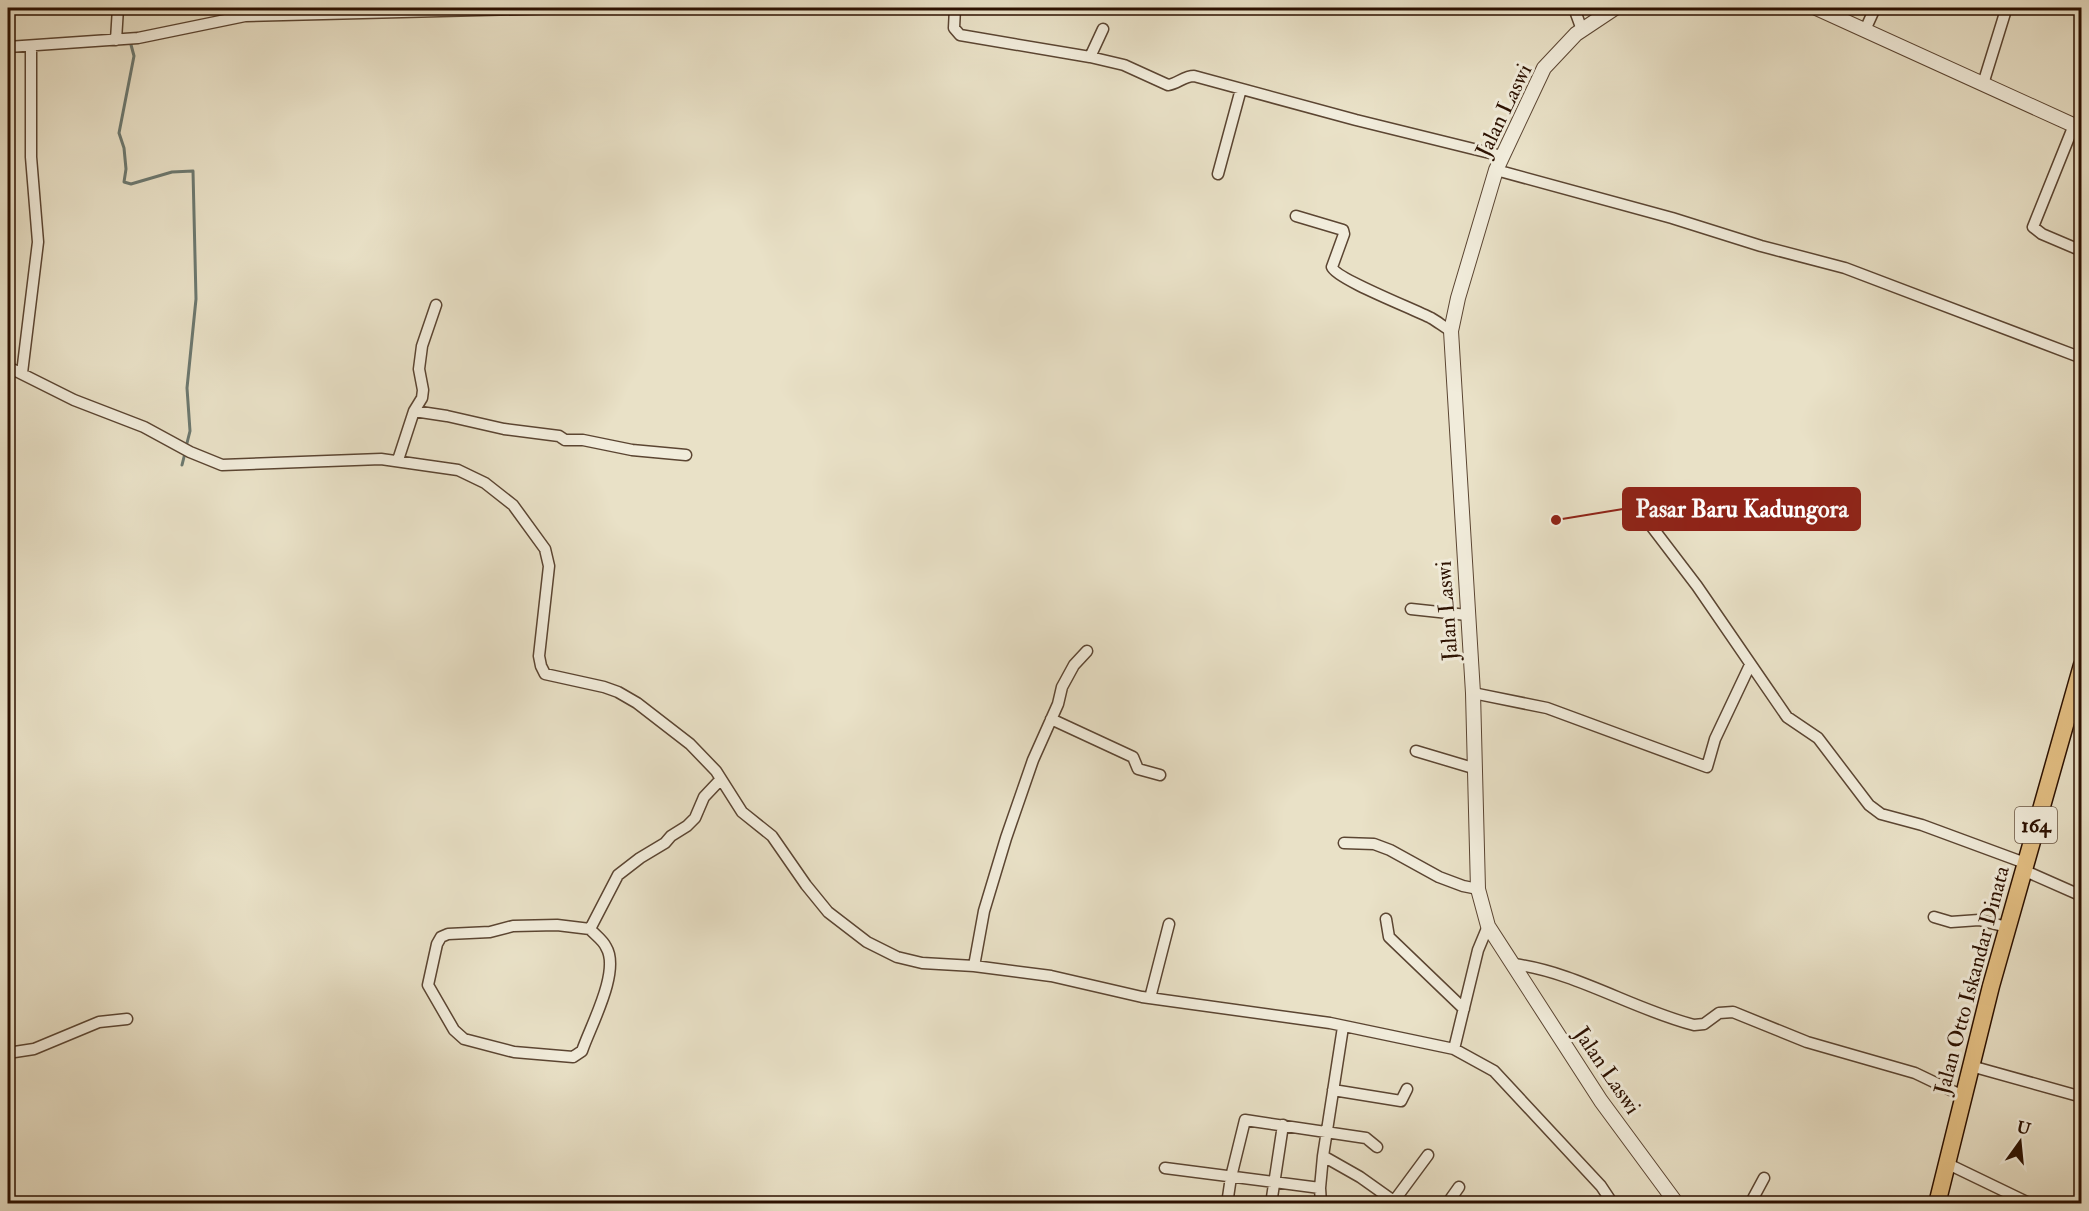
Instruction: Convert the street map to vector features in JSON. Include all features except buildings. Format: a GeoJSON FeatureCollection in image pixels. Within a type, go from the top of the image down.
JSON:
{"type":"FeatureCollection","features":[{"type":"Feature","properties":{"kind":"main road","name":"Jalan Otto Iskandar Dinata"},"geometry":{"type":"LineString","coordinates":[[1936,1203],[2007,927],[2082,665]]}},
{"type":"Feature","properties":{"kind":"street"},"geometry":{"type":"LineString","coordinates":[[118,8],[118,40]]}},
{"type":"Feature","properties":{"kind":"street"},"geometry":{"type":"LineString","coordinates":[[8,47],[138,38],[245,15],[563,8]]}},
{"type":"Feature","properties":{"kind":"street"},"geometry":{"type":"LineString","coordinates":[[955,8],[954,28],[960,35],[1090,57],[1133,68],[1167,85],[1175,84],[1189,76],[1502,156]]}},
{"type":"Feature","properties":{"kind":"street"},"geometry":{"type":"LineString","coordinates":[[1574,8],[1581,30]]}},
{"type":"Feature","properties":{"kind":"street","name":"Jalan Laswi"},"geometry":{"type":"LineString","coordinates":[[1615,8],[1564,44],[1544,68],[1496,170],[1451,331],[1473,693],[1473,768],[1478,889],[1488,926],[1601,1101],[1677,1203]]}},
{"type":"Feature","properties":{"kind":"street"},"geometry":{"type":"LineString","coordinates":[[1816,8],[2078,127],[2033,227],[2042,234],[2082,251]]}},
{"type":"Feature","properties":{"kind":"street"},"geometry":{"type":"LineString","coordinates":[[1865,30],[1875,8]]}},
{"type":"Feature","properties":{"kind":"street"},"geometry":{"type":"LineString","coordinates":[[1983,84],[2005,13]]}},
{"type":"Feature","properties":{"kind":"street"},"geometry":{"type":"LineString","coordinates":[[1090,57],[1102,29]]}},
{"type":"Feature","properties":{"kind":"street"},"geometry":{"type":"LineString","coordinates":[[22,374],[38,242],[31,157],[31,47]]}},
{"type":"Feature","properties":{"kind":"street"},"geometry":{"type":"LineString","coordinates":[[1218,174],[1241,89]]}},
{"type":"Feature","properties":{"kind":"street"},"geometry":{"type":"LineString","coordinates":[[1496,170],[1845,268],[2082,358]]}},
{"type":"Feature","properties":{"kind":"street"},"geometry":{"type":"LineString","coordinates":[[1296,216],[1343,230],[1344,234],[1332,267],[1334,272],[1433,319],[1451,331]]}},
{"type":"Feature","properties":{"kind":"street"},"geometry":{"type":"LineString","coordinates":[[398,460],[414,411],[422,398],[423,390],[419,369],[422,346],[436,305]]}},
{"type":"Feature","properties":{"kind":"street"},"geometry":{"type":"LineString","coordinates":[[8,367],[74,400],[144,428],[190,452],[222,465],[398,460],[458,470],[485,483],[513,505],[545,549],[549,566],[539,656],[540,666],[545,674],[618,692],[690,744],[721,778],[742,812],[772,836],[828,912],[867,942],[897,957],[922,963],[974,966],[1051,976],[1150,998],[1343,1027],[1454,1049],[1494,1071],[1601,1186],[1613,1203]]}},
{"type":"Feature","properties":{"kind":"street"},"geometry":{"type":"LineString","coordinates":[[414,411],[504,429],[559,436],[570,441],[583,440],[632,450],[686,455]]}},
{"type":"Feature","properties":{"kind":"street"},"geometry":{"type":"LineString","coordinates":[[1652,527],[1787,717],[1818,738],[1869,805],[1881,814],[1922,825],[2024,867],[2082,896]]}},
{"type":"Feature","properties":{"kind":"street"},"geometry":{"type":"LineString","coordinates":[[1411,609],[1467,615]]}},
{"type":"Feature","properties":{"kind":"street"},"geometry":{"type":"LineString","coordinates":[[974,966],[984,911],[1033,760],[1062,687],[1074,665],[1087,651]]}},
{"type":"Feature","properties":{"kind":"street"},"geometry":{"type":"LineString","coordinates":[[1473,693],[1547,708],[1707,767],[1715,739],[1750,665]]}},
{"type":"Feature","properties":{"kind":"street"},"geometry":{"type":"LineString","coordinates":[[1051,719],[1133,758],[1138,769],[1160,775]]}},
{"type":"Feature","properties":{"kind":"street"},"geometry":{"type":"LineString","coordinates":[[1416,750],[1473,768]]}},
{"type":"Feature","properties":{"kind":"street"},"geometry":{"type":"LineString","coordinates":[[590,929],[618,875],[687,826],[695,818],[704,797],[721,778]]}},
{"type":"Feature","properties":{"kind":"street"},"geometry":{"type":"LineString","coordinates":[[1344,843],[1374,844],[1390,850],[1439,877],[1478,889]]}},
{"type":"Feature","properties":{"kind":"street"},"geometry":{"type":"LineString","coordinates":[[1934,917],[1952,922],[1979,920],[2007,927]]}},
{"type":"Feature","properties":{"kind":"street"},"geometry":{"type":"LineString","coordinates":[[1386,919],[1389,937],[1464,1009]]}},
{"type":"Feature","properties":{"kind":"street"},"geometry":{"type":"LineString","coordinates":[[1150,998],[1169,924]]}},
{"type":"Feature","properties":{"kind":"street"},"geometry":{"type":"LineString","coordinates":[[556,925],[590,929],[607,948],[610,960],[608,982],[582,1051],[573,1057],[514,1052],[464,1039],[454,1030],[428,985],[437,944],[441,937],[448,934],[490,932],[513,926],[556,925]]}},
{"type":"Feature","properties":{"kind":"street"},"geometry":{"type":"LineString","coordinates":[[1454,1049],[1478,950],[1488,926]]}},
{"type":"Feature","properties":{"kind":"street"},"geometry":{"type":"LineString","coordinates":[[1513,964],[1554,972],[1630,1003],[1694,1025],[1704,1024],[1719,1013],[1733,1012],[1807,1042],[1915,1072],[1963,1096]]}},
{"type":"Feature","properties":{"kind":"street"},"geometry":{"type":"LineString","coordinates":[[8,1053],[34,1048],[99,1022],[127,1019]]}},
{"type":"Feature","properties":{"kind":"street"},"geometry":{"type":"LineString","coordinates":[[1322,1203],[1320,1188],[1323,1156],[1343,1027]]}},
{"type":"Feature","properties":{"kind":"street"},"geometry":{"type":"LineString","coordinates":[[1971,1066],[2082,1097]]}},
{"type":"Feature","properties":{"kind":"street"},"geometry":{"type":"LineString","coordinates":[[1333,1090],[1401,1101],[1407,1089]]}},
{"type":"Feature","properties":{"kind":"street"},"geometry":{"type":"LineString","coordinates":[[1227,1203],[1245,1119],[1366,1138],[1377,1147]]}},
{"type":"Feature","properties":{"kind":"street"},"geometry":{"type":"LineString","coordinates":[[1271,1203],[1283,1125]]}},
{"type":"Feature","properties":{"kind":"street"},"geometry":{"type":"LineString","coordinates":[[1323,1156],[1360,1177],[1396,1202],[1428,1155]]}},
{"type":"Feature","properties":{"kind":"street"},"geometry":{"type":"LineString","coordinates":[[1946,1163],[2031,1203]]}},
{"type":"Feature","properties":{"kind":"street"},"geometry":{"type":"LineString","coordinates":[[1165,1168],[1320,1188]]}},
{"type":"Feature","properties":{"kind":"street"},"geometry":{"type":"LineString","coordinates":[[1750,1203],[1764,1178]]}},
{"type":"Feature","properties":{"kind":"street"},"geometry":{"type":"LineString","coordinates":[[1447,1203],[1459,1187]]}},
{"type":"Feature","properties":{"kind":"waterway"},"geometry":{"type":"LineString","coordinates":[[130,41],[134,56],[119,133],[124,148],[126,169],[124,182],[131,184],[172,172],[193,171],[196,299],[187,388],[190,431],[186,447]]}},
{"type":"Feature","properties":{"kind":"waterway"},"geometry":{"type":"LineString","coordinates":[[182,465],[185,453]]}},
{"type":"Feature","properties":{"kind":"place","name":"Pasar Baru Kadungora"},"geometry":{"type":"Point","coordinates":[1556,520]}}]}
